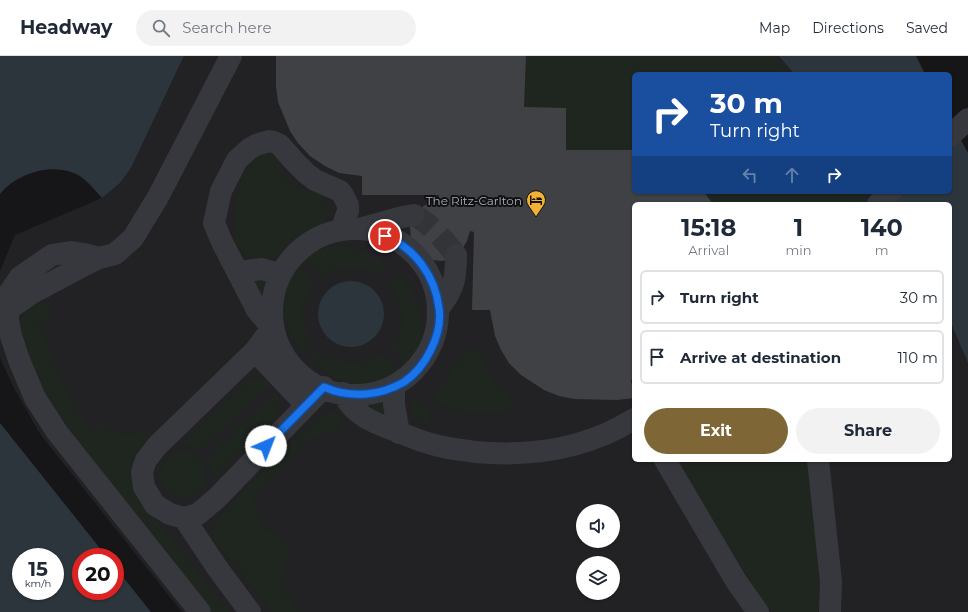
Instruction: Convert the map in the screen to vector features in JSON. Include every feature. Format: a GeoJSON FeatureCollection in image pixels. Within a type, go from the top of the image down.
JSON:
{"type":"FeatureCollection","features":[{"type":"Feature","properties":{"kind":"lane"},"geometry":{"type":"LineString","coordinates":[[9,309],[32,293],[99,258],[115,254],[133,238],[158,197],[231,56]]}},
{"type":"Feature","properties":{"kind":"lane"},"geometry":{"type":"LineString","coordinates":[[272,328],[257,310],[222,242],[214,223],[221,191],[238,160],[249,149],[256,145],[269,141],[278,143],[311,177],[340,191],[346,200],[350,229]]}},
{"type":"Feature","properties":{"kind":"lane"},"geometry":{"type":"LineString","coordinates":[[880,202],[889,194]]}},
{"type":"Feature","properties":{"kind":"lane"},"geometry":{"type":"LineString","coordinates":[[350,229],[372,232],[393,239],[413,253],[428,273],[440,308],[437,332],[433,344],[428,356],[412,376],[394,387],[381,392],[369,394],[356,394],[334,390],[306,376],[296,368],[276,341],[272,328],[270,314],[274,287],[279,274],[292,254],[314,238],[327,233],[414,215]]}},
{"type":"Feature","properties":{"kind":"lane"},"geometry":{"type":"LineString","coordinates":[[99,258],[71,252],[52,256],[20,277],[9,294],[8,320],[11,336],[19,360],[39,404],[57,432],[200,612]]}},
{"type":"Feature","properties":{"kind":"lane"},"geometry":{"type":"LineString","coordinates":[[440,308],[450,295],[455,280],[456,255]]}},
{"type":"Feature","properties":{"kind":"lane"},"geometry":{"type":"LineString","coordinates":[[238,272],[262,269],[279,274]]}},
{"type":"Feature","properties":{"kind":"lane"},"geometry":{"type":"LineString","coordinates":[[272,328],[255,351],[157,446],[146,460],[142,472],[144,487],[155,505],[170,514],[184,518],[198,514],[217,498],[306,405],[334,390]]}},
{"type":"Feature","properties":{"kind":"lane"},"geometry":{"type":"LineString","coordinates":[[255,351],[306,405]]}},
{"type":"Feature","properties":{"kind":"lane"},"geometry":{"type":"LineString","coordinates":[[394,387],[394,405],[399,432]]}},
{"type":"Feature","properties":{"kind":"lane"},"geometry":{"type":"LineString","coordinates":[[334,390],[362,416],[399,432],[439,446],[492,453],[527,454],[552,450],[584,442],[623,426],[632,420]]}},
{"type":"Feature","properties":{"kind":"lane"},"geometry":{"type":"LineString","coordinates":[[666,462],[736,581],[758,612]]}},
{"type":"Feature","properties":{"kind":"lane"},"geometry":{"type":"LineString","coordinates":[[818,462],[831,582],[830,612]]}},
{"type":"Feature","properties":{"kind":"lane"},"geometry":{"type":"LineString","coordinates":[[184,518],[218,569],[250,612]]}},
{"type":"Feature","properties":{"kind":"shaded area"},"geometry":{"type":"Polygon","coordinates":[[[0,56],[184,56],[131,168],[120,183],[102,198],[80,176],[71,172],[52,169],[32,173],[14,181],[0,194],[0,56]]]}},
{"type":"Feature","properties":{"kind":"shaded area"},"geometry":{"type":"Polygon","coordinates":[[[184,56],[779,56],[792,72],[632,72],[632,194],[879,194],[884,202],[632,202],[632,462],[952,462],[952,326],[968,363],[968,612],[182,612],[40,434],[14,388],[0,358],[0,271],[15,235],[102,198],[120,183],[131,168],[184,56]]]}},
{"type":"Feature","properties":{"kind":"shaded area"},"geometry":{"type":"Polygon","coordinates":[[[526,56],[775,56],[788,72],[632,72],[632,150],[566,150],[524,107],[526,56]]]}},
{"type":"Feature","properties":{"kind":"shaded area"},"geometry":{"type":"Polygon","coordinates":[[[779,56],[916,56],[924,72],[792,72],[779,56]]]}},
{"type":"Feature","properties":{"kind":"shaded area"},"geometry":{"type":"Polygon","coordinates":[[[952,124],[968,153],[968,363],[952,326],[952,202],[884,202],[879,194],[952,194],[952,124]]]}},
{"type":"Feature","properties":{"kind":"shaded area"},"geometry":{"type":"Polygon","coordinates":[[[263,147],[276,155],[281,176],[300,190],[314,190],[325,196],[328,209],[325,221],[321,226],[311,234],[289,242],[284,246],[279,256],[266,260],[256,258],[243,252],[235,242],[235,218],[239,189],[251,151],[263,147]]]}},
{"type":"Feature","properties":{"kind":"shaded area"},"geometry":{"type":"Polygon","coordinates":[[[706,194],[867,194],[859,202],[712,202],[706,194]]]}},
{"type":"Feature","properties":{"kind":"shaded area"},"geometry":{"type":"Polygon","coordinates":[[[336,245],[357,250],[388,265],[380,275],[365,269],[343,267],[330,272],[323,277],[304,258],[315,251],[336,245]]]}},
{"type":"Feature","properties":{"kind":"shaded area"},"geometry":{"type":"Polygon","coordinates":[[[296,263],[315,283],[306,298],[303,312],[305,327],[313,343],[302,354],[288,329],[282,301],[286,279],[296,263]]]}},
{"type":"Feature","properties":{"kind":"shaded area"},"geometry":{"type":"Polygon","coordinates":[[[399,275],[416,301],[422,326],[421,345],[409,368],[391,349],[397,341],[402,325],[401,309],[395,292],[390,284],[399,275]]]}},
{"type":"Feature","properties":{"kind":"shaded area"},"geometry":{"type":"Polygon","coordinates":[[[252,279],[266,280],[264,299],[252,279]]]}},
{"type":"Feature","properties":{"kind":"shaded area"},"geometry":{"type":"Polygon","coordinates":[[[345,281],[357,281],[369,286],[379,296],[384,308],[382,327],[369,342],[357,347],[345,347],[333,342],[323,332],[318,320],[318,308],[323,296],[333,286],[345,281]]]}},
{"type":"Feature","properties":{"kind":"shaded area"},"geometry":{"type":"Polygon","coordinates":[[[42,302],[49,305],[52,317],[38,323],[62,380],[89,431],[100,423],[119,433],[129,434],[141,432],[147,437],[136,453],[131,466],[132,481],[139,499],[230,612],[211,612],[83,452],[43,392],[28,359],[18,324],[27,310],[42,302]]]}},
{"type":"Feature","properties":{"kind":"shaded area"},"geometry":{"type":"Polygon","coordinates":[[[474,347],[478,350],[499,386],[513,401],[513,405],[507,411],[490,413],[470,412],[442,404],[434,400],[435,394],[446,381],[461,358],[467,351],[474,347]]]}},
{"type":"Feature","properties":{"kind":"shaded area"},"geometry":{"type":"Polygon","coordinates":[[[318,350],[326,355],[342,361],[351,362],[367,361],[384,354],[403,372],[390,379],[376,383],[361,384],[346,382],[331,375],[308,360],[318,350]]]}},
{"type":"Feature","properties":{"kind":"shaded area"},"geometry":{"type":"Polygon","coordinates":[[[260,378],[268,380],[271,383],[201,451],[191,446],[182,444],[246,382],[251,379],[260,378]]]}},
{"type":"Feature","properties":{"kind":"shaded area"},"geometry":{"type":"Polygon","coordinates":[[[276,390],[279,396],[279,404],[276,417],[213,479],[207,458],[276,390]]]}},
{"type":"Feature","properties":{"kind":"shaded area"},"geometry":{"type":"Polygon","coordinates":[[[377,399],[386,404],[385,417],[359,401],[377,399]]]}},
{"type":"Feature","properties":{"kind":"shaded area"},"geometry":{"type":"Polygon","coordinates":[[[413,399],[423,402],[433,416],[427,425],[423,425],[413,414],[413,399]]]}},
{"type":"Feature","properties":{"kind":"shaded area"},"geometry":{"type":"Polygon","coordinates":[[[331,412],[343,416],[336,433],[323,434],[306,441],[253,496],[260,522],[265,528],[284,542],[288,550],[282,578],[282,587],[284,592],[294,603],[293,609],[299,612],[272,612],[213,539],[213,529],[221,514],[311,423],[331,412]]]}},
{"type":"Feature","properties":{"kind":"shaded area"},"geometry":{"type":"Polygon","coordinates":[[[0,423],[100,548],[72,548],[72,600],[124,600],[124,578],[151,612],[0,612],[0,423]]]}},
{"type":"Feature","properties":{"kind":"shaded area"},"geometry":{"type":"Polygon","coordinates":[[[179,452],[187,452],[196,456],[202,462],[206,475],[202,488],[196,494],[187,498],[179,498],[170,494],[164,488],[160,479],[160,471],[164,462],[170,456],[179,452]]]}},
{"type":"Feature","properties":{"kind":"shaded area"},"geometry":{"type":"Polygon","coordinates":[[[677,462],[807,462],[817,555],[819,593],[818,612],[774,612],[765,606],[677,462]]]}},
{"type":"Feature","properties":{"kind":"building","name":"The Ritz-Carlton"},"geometry":{"type":"Polygon","coordinates":[[[276,56],[526,56],[524,107],[566,108],[566,150],[632,150],[632,194],[706,194],[712,202],[632,202],[632,398],[617,400],[574,399],[559,396],[544,390],[521,375],[509,363],[501,350],[495,336],[490,310],[472,310],[474,232],[470,231],[467,241],[461,251],[450,259],[442,261],[432,260],[419,253],[411,240],[410,226],[419,209],[439,200],[439,195],[362,195],[362,176],[339,173],[325,166],[310,156],[298,143],[290,131],[278,102],[276,86],[276,56]]]}},
{"type":"Feature","properties":{"kind":"tunnel"},"geometry":{"type":"LineString","coordinates":[[414,215],[432,228],[456,255]]}},
{"type":"Feature","properties":{"kind":"place","name":"The Ritz-Carlton"},"geometry":{"type":"Point","coordinates":[536,217]}},
{"type":"Feature","properties":{"kind":"route"},"geometry":{"type":"LineString","coordinates":[[266,446],[324,387],[344,393],[369,394],[381,392],[404,382],[412,376],[428,356],[437,332],[440,308],[433,284],[421,262],[413,253],[403,245],[385,236]]}}]}
